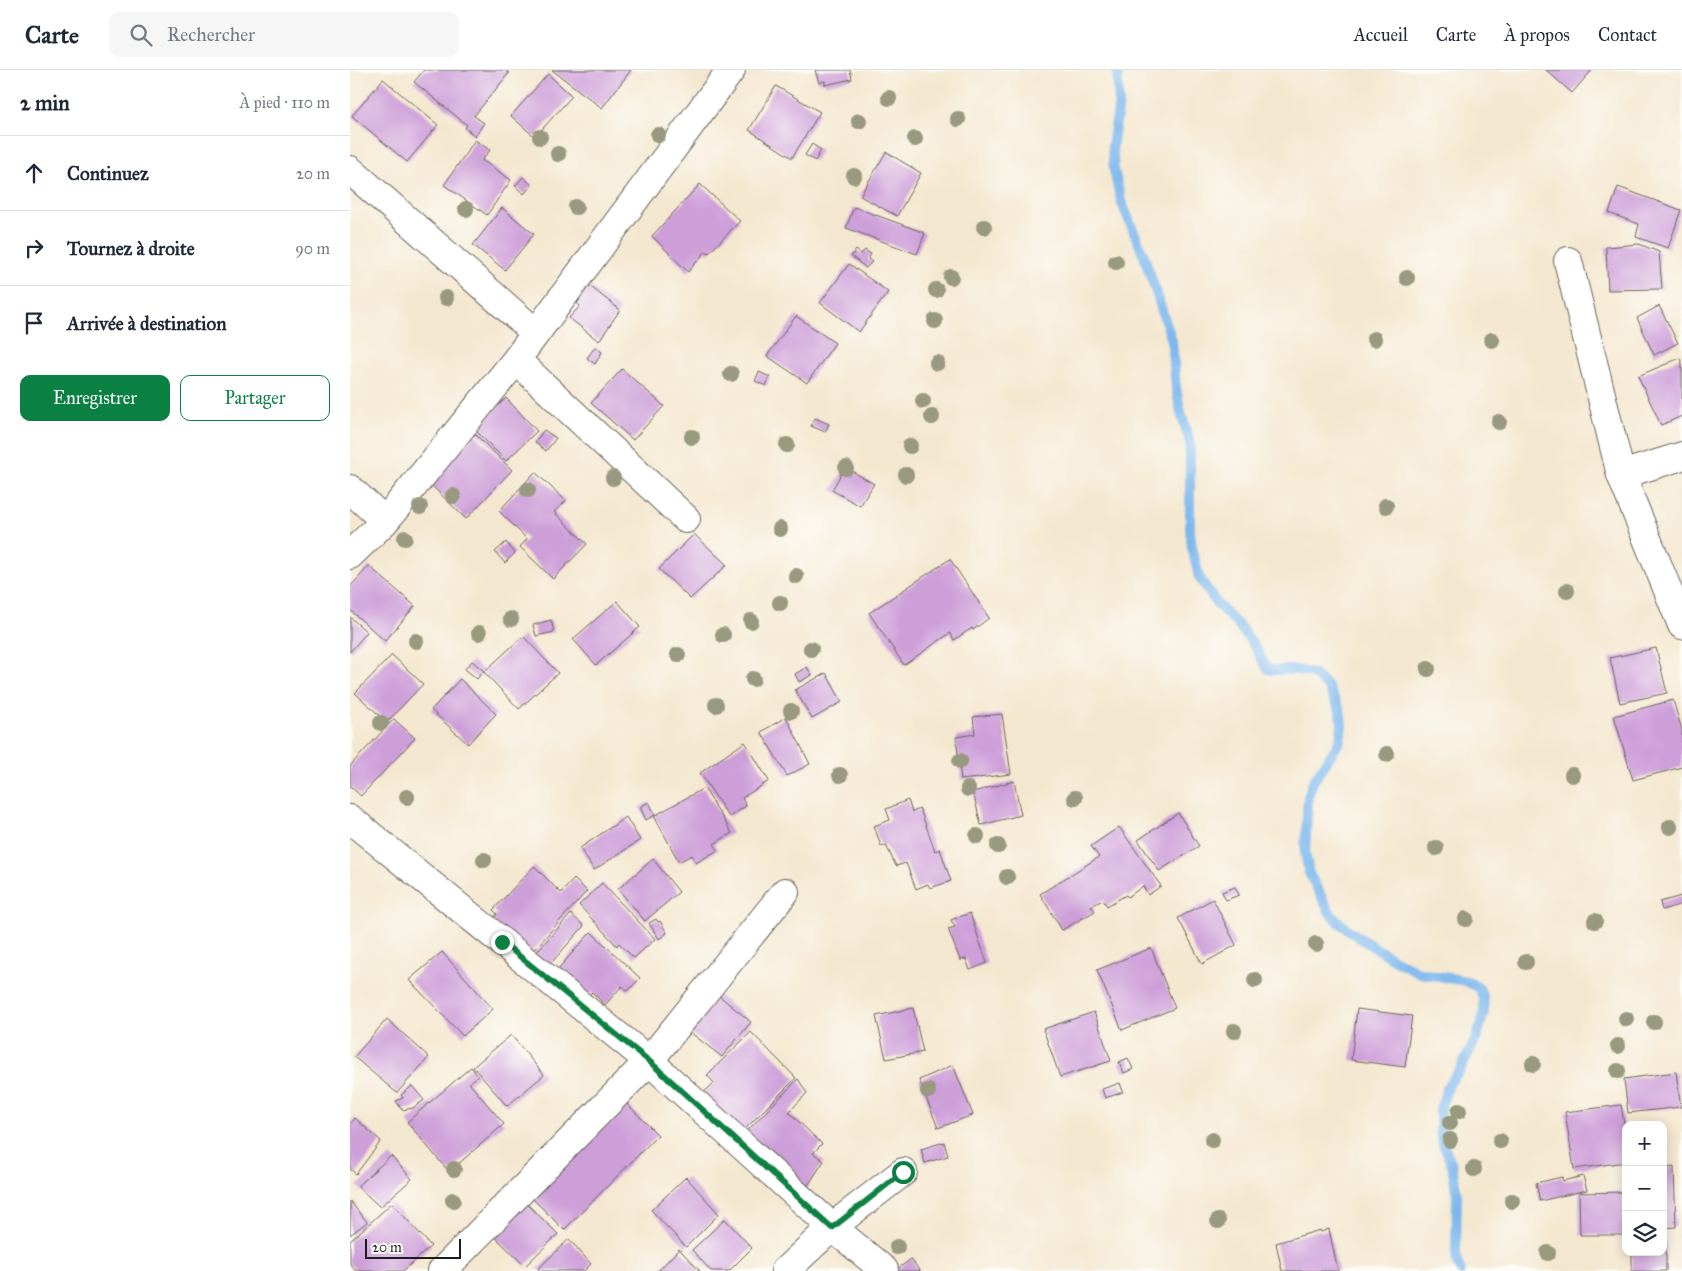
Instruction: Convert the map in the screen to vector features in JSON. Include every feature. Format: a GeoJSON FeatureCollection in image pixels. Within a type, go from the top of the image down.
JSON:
{"type":"FeatureCollection","features":[{"type":"Feature","properties":{"kind":"street"},"geometry":{"type":"LineString","coordinates":[[350,555],[385,521],[516,360],[731,70]]}},
{"type":"Feature","properties":{"kind":"street"},"geometry":{"type":"LineString","coordinates":[[350,170],[536,333]]}},
{"type":"Feature","properties":{"kind":"street"},"geometry":{"type":"LineString","coordinates":[[1568,261],[1621,475],[1682,626]]}},
{"type":"Feature","properties":{"kind":"street"},"geometry":{"type":"LineString","coordinates":[[516,360],[686,519]]}},
{"type":"Feature","properties":{"kind":"street"},"geometry":{"type":"LineString","coordinates":[[1621,475],[1682,456]]}},
{"type":"Feature","properties":{"kind":"street"},"geometry":{"type":"LineString","coordinates":[[350,489],[385,521]]}},
{"type":"Feature","properties":{"kind":"street"},"geometry":{"type":"LineString","coordinates":[[350,819],[649,1061],[832,1228],[884,1270]]}},
{"type":"Feature","properties":{"kind":"street"},"geometry":{"type":"LineString","coordinates":[[442,1271],[649,1061],[785,892]]}},
{"type":"Feature","properties":{"kind":"street"},"geometry":{"type":"LineString","coordinates":[[785,1271],[832,1228],[903,1172]]}},
{"type":"Feature","properties":{"kind":"building"},"geometry":{"type":"Polygon","coordinates":[[[424,70],[505,70],[509,73],[474,116],[484,123],[475,136],[465,128],[467,125],[414,82],[424,70]]]}},
{"type":"Feature","properties":{"kind":"building"},"geometry":{"type":"Polygon","coordinates":[[[552,70],[631,70],[602,108],[552,70]]]}},
{"type":"Feature","properties":{"kind":"building"},"geometry":{"type":"Polygon","coordinates":[[[815,70],[850,70],[852,79],[825,85],[825,81],[819,83],[815,70]]]}},
{"type":"Feature","properties":{"kind":"building"},"geometry":{"type":"Polygon","coordinates":[[[1546,70],[1592,70],[1572,93],[1546,70]]]}},
{"type":"Feature","properties":{"kind":"building"},"geometry":{"type":"Polygon","coordinates":[[[548,74],[572,96],[535,137],[511,116],[548,74]]]}},
{"type":"Feature","properties":{"kind":"building"},"geometry":{"type":"Polygon","coordinates":[[[383,79],[438,125],[407,162],[352,116],[383,79]]]}},
{"type":"Feature","properties":{"kind":"building"},"geometry":{"type":"Polygon","coordinates":[[[776,86],[820,112],[792,158],[749,130],[776,86]]]}},
{"type":"Feature","properties":{"kind":"building"},"geometry":{"type":"Polygon","coordinates":[[[475,140],[490,150],[482,160],[511,180],[487,215],[444,185],[475,140]]]}},
{"type":"Feature","properties":{"kind":"building"},"geometry":{"type":"Polygon","coordinates":[[[812,144],[821,150],[815,161],[805,155],[812,144]]]}},
{"type":"Feature","properties":{"kind":"building"},"geometry":{"type":"Polygon","coordinates":[[[886,152],[921,173],[897,216],[860,196],[886,152]]]}},
{"type":"Feature","properties":{"kind":"building"},"geometry":{"type":"Polygon","coordinates":[[[523,177],[532,185],[524,194],[515,186],[523,177]]]}},
{"type":"Feature","properties":{"kind":"building"},"geometry":{"type":"Polygon","coordinates":[[[700,184],[740,221],[709,253],[706,251],[688,272],[652,236],[700,184]]]}},
{"type":"Feature","properties":{"kind":"building"},"geometry":{"type":"Polygon","coordinates":[[[1618,187],[1681,210],[1668,248],[1636,237],[1639,224],[1609,213],[1618,187]]]}},
{"type":"Feature","properties":{"kind":"building"},"geometry":{"type":"Polygon","coordinates":[[[854,207],[925,233],[917,254],[846,228],[854,207]]]}},
{"type":"Feature","properties":{"kind":"building"},"geometry":{"type":"Polygon","coordinates":[[[502,208],[534,234],[505,270],[473,245],[502,208]]]}},
{"type":"Feature","properties":{"kind":"building"},"geometry":{"type":"Polygon","coordinates":[[[1639,244],[1659,252],[1662,289],[1608,290],[1606,247],[1639,244]]]}},
{"type":"Feature","properties":{"kind":"building"},"geometry":{"type":"Polygon","coordinates":[[[856,250],[861,254],[865,250],[871,254],[868,259],[872,262],[866,268],[851,256],[856,250]]]}},
{"type":"Feature","properties":{"kind":"building"},"geometry":{"type":"Polygon","coordinates":[[[849,264],[888,292],[859,332],[820,303],[849,264]]]}},
{"type":"Feature","properties":{"kind":"building"},"geometry":{"type":"Polygon","coordinates":[[[581,279],[620,310],[599,341],[569,318],[580,306],[577,303],[580,300],[570,292],[581,279]]]}},
{"type":"Feature","properties":{"kind":"building"},"geometry":{"type":"Polygon","coordinates":[[[1659,306],[1678,343],[1654,355],[1637,318],[1659,306]]]}},
{"type":"Feature","properties":{"kind":"building"},"geometry":{"type":"Polygon","coordinates":[[[796,316],[835,343],[807,383],[767,356],[796,316]]]}},
{"type":"Feature","properties":{"kind":"building"},"geometry":{"type":"Polygon","coordinates":[[[595,347],[602,352],[595,364],[587,358],[595,347]]]}},
{"type":"Feature","properties":{"kind":"building"},"geometry":{"type":"Polygon","coordinates":[[[1680,358],[1682,363],[1682,416],[1661,425],[1638,376],[1680,358]]]}},
{"type":"Feature","properties":{"kind":"building"},"geometry":{"type":"Polygon","coordinates":[[[622,369],[664,406],[633,440],[591,403],[622,369]]]}},
{"type":"Feature","properties":{"kind":"building"},"geometry":{"type":"Polygon","coordinates":[[[759,372],[770,377],[766,386],[755,381],[759,372]]]}},
{"type":"Feature","properties":{"kind":"building"},"geometry":{"type":"Polygon","coordinates":[[[506,398],[537,431],[506,461],[474,429],[506,398]]]}},
{"type":"Feature","properties":{"kind":"building"},"geometry":{"type":"Polygon","coordinates":[[[815,418],[829,424],[825,432],[811,426],[815,418]]]}},
{"type":"Feature","properties":{"kind":"building"},"geometry":{"type":"Polygon","coordinates":[[[544,430],[556,438],[546,451],[535,442],[544,430]]]}},
{"type":"Feature","properties":{"kind":"building"},"geometry":{"type":"Polygon","coordinates":[[[475,434],[512,470],[466,519],[427,481],[475,434]]]}},
{"type":"Feature","properties":{"kind":"building"},"geometry":{"type":"Polygon","coordinates":[[[845,467],[874,484],[860,506],[832,490],[845,467]]]}},
{"type":"Feature","properties":{"kind":"building"},"geometry":{"type":"Polygon","coordinates":[[[535,472],[566,501],[554,512],[587,544],[553,579],[520,547],[527,539],[499,511],[535,472]]]}},
{"type":"Feature","properties":{"kind":"building"},"geometry":{"type":"Polygon","coordinates":[[[694,534],[727,565],[690,599],[659,569],[694,534]]]}},
{"type":"Feature","properties":{"kind":"building"},"geometry":{"type":"Polygon","coordinates":[[[506,542],[515,553],[505,563],[495,552],[506,542]]]}},
{"type":"Feature","properties":{"kind":"building"},"geometry":{"type":"Polygon","coordinates":[[[950,559],[989,618],[973,630],[972,628],[954,640],[950,633],[904,665],[869,613],[950,559]]]}},
{"type":"Feature","properties":{"kind":"building"},"geometry":{"type":"Polygon","coordinates":[[[369,566],[415,606],[385,641],[350,610],[350,587],[369,566]]]}},
{"type":"Feature","properties":{"kind":"building"},"geometry":{"type":"Polygon","coordinates":[[[617,601],[640,627],[596,665],[573,639],[617,601]]]}},
{"type":"Feature","properties":{"kind":"building"},"geometry":{"type":"Polygon","coordinates":[[[350,617],[367,632],[350,652],[350,617]]]}},
{"type":"Feature","properties":{"kind":"building"},"geometry":{"type":"Polygon","coordinates":[[[551,620],[554,632],[536,636],[533,625],[551,620]]]}},
{"type":"Feature","properties":{"kind":"building"},"geometry":{"type":"Polygon","coordinates":[[[523,636],[558,673],[519,709],[484,672],[523,636]]]}},
{"type":"Feature","properties":{"kind":"building"},"geometry":{"type":"Polygon","coordinates":[[[1656,648],[1667,693],[1620,703],[1610,658],[1656,648]]]}},
{"type":"Feature","properties":{"kind":"building"},"geometry":{"type":"Polygon","coordinates":[[[392,655],[423,684],[387,722],[355,693],[392,655]]]}},
{"type":"Feature","properties":{"kind":"building"},"geometry":{"type":"Polygon","coordinates":[[[472,661],[484,671],[477,679],[465,669],[472,661]]]}},
{"type":"Feature","properties":{"kind":"building"},"geometry":{"type":"Polygon","coordinates":[[[807,667],[812,675],[799,682],[795,674],[807,667]]]}},
{"type":"Feature","properties":{"kind":"building"},"geometry":{"type":"Polygon","coordinates":[[[826,673],[842,702],[812,719],[795,690],[826,673]]]}},
{"type":"Feature","properties":{"kind":"building"},"geometry":{"type":"Polygon","coordinates":[[[460,679],[496,714],[468,744],[431,710],[460,679]]]}},
{"type":"Feature","properties":{"kind":"building"},"geometry":{"type":"Polygon","coordinates":[[[1673,700],[1682,730],[1682,767],[1633,780],[1614,716],[1673,700]]]}},
{"type":"Feature","properties":{"kind":"building"},"geometry":{"type":"Polygon","coordinates":[[[1002,714],[1011,774],[961,780],[956,737],[975,734],[973,717],[1002,714]]]}},
{"type":"Feature","properties":{"kind":"building"},"geometry":{"type":"Polygon","coordinates":[[[786,717],[810,764],[787,776],[761,732],[786,717]]]}},
{"type":"Feature","properties":{"kind":"building"},"geometry":{"type":"Polygon","coordinates":[[[394,719],[415,738],[361,796],[350,786],[350,766],[394,719]]]}},
{"type":"Feature","properties":{"kind":"building"},"geometry":{"type":"Polygon","coordinates":[[[745,742],[769,781],[742,798],[746,806],[729,817],[700,773],[745,742]]]}},
{"type":"Feature","properties":{"kind":"building"},"geometry":{"type":"Polygon","coordinates":[[[1014,781],[1021,815],[981,825],[973,792],[1014,781]]]}},
{"type":"Feature","properties":{"kind":"building"},"geometry":{"type":"Polygon","coordinates":[[[704,788],[732,833],[714,844],[718,850],[696,863],[692,855],[679,862],[654,816],[704,788]]]}},
{"type":"Feature","properties":{"kind":"building"},"geometry":{"type":"Polygon","coordinates":[[[908,800],[912,812],[920,809],[935,851],[940,849],[951,881],[930,888],[928,884],[916,889],[906,863],[896,866],[886,845],[881,846],[874,826],[890,820],[886,809],[908,800]]]}},
{"type":"Feature","properties":{"kind":"building"},"geometry":{"type":"Polygon","coordinates":[[[649,802],[655,815],[646,820],[640,807],[649,802]]]}},
{"type":"Feature","properties":{"kind":"building"},"geometry":{"type":"Polygon","coordinates":[[[1178,813],[1199,846],[1159,871],[1138,840],[1178,813]]]}},
{"type":"Feature","properties":{"kind":"building"},"geometry":{"type":"Polygon","coordinates":[[[626,817],[640,840],[594,870],[580,848],[626,817]]]}},
{"type":"Feature","properties":{"kind":"building"},"geometry":{"type":"Polygon","coordinates":[[[1119,827],[1161,886],[1148,895],[1143,886],[1128,897],[1126,895],[1107,906],[1103,900],[1091,906],[1095,911],[1062,930],[1040,894],[1099,857],[1091,846],[1119,827]]]}},
{"type":"Feature","properties":{"kind":"building"},"geometry":{"type":"Polygon","coordinates":[[[653,859],[679,892],[645,921],[618,889],[653,859]]]}},
{"type":"Feature","properties":{"kind":"building"},"geometry":{"type":"Polygon","coordinates":[[[534,866],[561,893],[574,879],[587,891],[530,954],[492,920],[497,914],[493,910],[534,866]]]}},
{"type":"Feature","properties":{"kind":"building"},"geometry":{"type":"Polygon","coordinates":[[[602,883],[655,939],[634,958],[619,943],[617,946],[579,905],[602,883]]]}},
{"type":"Feature","properties":{"kind":"building"},"geometry":{"type":"Polygon","coordinates":[[[1235,887],[1239,895],[1226,900],[1222,892],[1235,887]]]}},
{"type":"Feature","properties":{"kind":"building"},"geometry":{"type":"Polygon","coordinates":[[[1681,896],[1682,904],[1662,910],[1660,902],[1681,896]]]}},
{"type":"Feature","properties":{"kind":"building"},"geometry":{"type":"Polygon","coordinates":[[[1213,899],[1236,945],[1202,964],[1178,918],[1213,899]]]}},
{"type":"Feature","properties":{"kind":"building"},"geometry":{"type":"Polygon","coordinates":[[[970,913],[987,963],[970,970],[966,959],[960,960],[948,929],[955,927],[951,920],[970,913]]]}},
{"type":"Feature","properties":{"kind":"building"},"geometry":{"type":"Polygon","coordinates":[[[571,914],[584,926],[543,972],[529,960],[571,914]]]}},
{"type":"Feature","properties":{"kind":"building"},"geometry":{"type":"Polygon","coordinates":[[[656,919],[658,922],[660,921],[667,933],[659,939],[649,923],[656,919]]]}},
{"type":"Feature","properties":{"kind":"building"},"geometry":{"type":"Polygon","coordinates":[[[591,932],[640,978],[628,991],[622,986],[605,1005],[592,992],[587,997],[556,971],[591,932]]]}},
{"type":"Feature","properties":{"kind":"building"},"geometry":{"type":"Polygon","coordinates":[[[1151,948],[1175,1008],[1122,1030],[1097,970],[1151,948]]]}},
{"type":"Feature","properties":{"kind":"building"},"geometry":{"type":"Polygon","coordinates":[[[442,952],[493,1009],[463,1036],[409,980],[442,952]]]}},
{"type":"Feature","properties":{"kind":"building"},"geometry":{"type":"Polygon","coordinates":[[[712,990],[751,1022],[722,1057],[682,1026],[712,990]]]}},
{"type":"Feature","properties":{"kind":"building"},"geometry":{"type":"Polygon","coordinates":[[[913,1008],[923,1052],[886,1059],[876,1016],[913,1008]]]}},
{"type":"Feature","properties":{"kind":"building"},"geometry":{"type":"Polygon","coordinates":[[[1357,1009],[1412,1016],[1405,1067],[1351,1060],[1357,1009]]]}},
{"type":"Feature","properties":{"kind":"building"},"geometry":{"type":"Polygon","coordinates":[[[1094,1012],[1111,1061],[1060,1077],[1043,1029],[1094,1012]]]}},
{"type":"Feature","properties":{"kind":"building"},"geometry":{"type":"Polygon","coordinates":[[[387,1019],[429,1057],[397,1093],[354,1057],[387,1019]]]}},
{"type":"Feature","properties":{"kind":"building"},"geometry":{"type":"Polygon","coordinates":[[[751,1032],[796,1078],[741,1133],[703,1093],[714,1083],[707,1075],[751,1032]]]}},
{"type":"Feature","properties":{"kind":"building"},"geometry":{"type":"Polygon","coordinates":[[[511,1035],[544,1075],[507,1106],[473,1067],[511,1035]]]}},
{"type":"Feature","properties":{"kind":"building"},"geometry":{"type":"Polygon","coordinates":[[[1128,1058],[1133,1069],[1124,1073],[1119,1062],[1128,1058]]]}},
{"type":"Feature","properties":{"kind":"building"},"geometry":{"type":"Polygon","coordinates":[[[953,1065],[973,1115],[938,1128],[919,1080],[953,1065]]]}},
{"type":"Feature","properties":{"kind":"building"},"geometry":{"type":"Polygon","coordinates":[[[471,1067],[478,1076],[469,1083],[504,1124],[449,1172],[407,1122],[471,1067]]]}},
{"type":"Feature","properties":{"kind":"building"},"geometry":{"type":"Polygon","coordinates":[[[1676,1072],[1681,1107],[1628,1113],[1624,1079],[1676,1072]]]}},
{"type":"Feature","properties":{"kind":"building"},"geometry":{"type":"Polygon","coordinates":[[[798,1079],[807,1093],[789,1112],[822,1144],[813,1153],[824,1161],[801,1196],[742,1136],[798,1079]]]}},
{"type":"Feature","properties":{"kind":"building"},"geometry":{"type":"Polygon","coordinates":[[[1120,1083],[1123,1092],[1105,1098],[1102,1089],[1120,1083]]]}},
{"type":"Feature","properties":{"kind":"building"},"geometry":{"type":"Polygon","coordinates":[[[412,1086],[424,1100],[413,1108],[402,1110],[396,1101],[403,1098],[401,1095],[412,1086]]]}},
{"type":"Feature","properties":{"kind":"building"},"geometry":{"type":"Polygon","coordinates":[[[622,1099],[658,1135],[564,1230],[528,1194],[622,1099]]]}},
{"type":"Feature","properties":{"kind":"building"},"geometry":{"type":"Polygon","coordinates":[[[1621,1105],[1624,1121],[1622,1163],[1574,1169],[1565,1112],[1621,1105]]]}},
{"type":"Feature","properties":{"kind":"building"},"geometry":{"type":"Polygon","coordinates":[[[355,1118],[381,1141],[356,1174],[350,1169],[350,1124],[355,1118]]]}},
{"type":"Feature","properties":{"kind":"building"},"geometry":{"type":"Polygon","coordinates":[[[944,1142],[948,1156],[925,1163],[921,1149],[944,1142]]]}},
{"type":"Feature","properties":{"kind":"building"},"geometry":{"type":"Polygon","coordinates":[[[391,1156],[412,1179],[380,1207],[357,1186],[391,1156]]]}},
{"type":"Feature","properties":{"kind":"building"},"geometry":{"type":"Polygon","coordinates":[[[1674,1167],[1676,1227],[1667,1228],[1667,1211],[1667,1168],[1674,1167]]]}},
{"type":"Feature","properties":{"kind":"building"},"geometry":{"type":"Polygon","coordinates":[[[1583,1176],[1587,1190],[1540,1201],[1536,1183],[1562,1177],[1563,1181],[1583,1176]]]}},
{"type":"Feature","properties":{"kind":"building"},"geometry":{"type":"Polygon","coordinates":[[[686,1177],[719,1214],[686,1247],[651,1210],[686,1177]]]}},
{"type":"Feature","properties":{"kind":"building"},"geometry":{"type":"Polygon","coordinates":[[[1622,1192],[1622,1235],[1580,1235],[1579,1193],[1622,1192]]]}},
{"type":"Feature","properties":{"kind":"building"},"geometry":{"type":"Polygon","coordinates":[[[520,1197],[558,1234],[525,1266],[487,1229],[520,1197]]]}},
{"type":"Feature","properties":{"kind":"building"},"geometry":{"type":"Polygon","coordinates":[[[350,1201],[367,1222],[350,1235],[350,1201]]]}},
{"type":"Feature","properties":{"kind":"building"},"geometry":{"type":"Polygon","coordinates":[[[392,1203],[431,1246],[403,1271],[356,1271],[350,1264],[350,1241],[392,1203]]]}},
{"type":"Feature","properties":{"kind":"building"},"geometry":{"type":"Polygon","coordinates":[[[725,1219],[752,1248],[729,1271],[711,1271],[692,1250],[725,1219]]]}},
{"type":"Feature","properties":{"kind":"building"},"geometry":{"type":"Polygon","coordinates":[[[1329,1229],[1338,1271],[1282,1271],[1276,1243],[1329,1229]]]}},
{"type":"Feature","properties":{"kind":"building"},"geometry":{"type":"Polygon","coordinates":[[[569,1239],[591,1264],[584,1271],[540,1271],[538,1269],[569,1239]]]}},
{"type":"Feature","properties":{"kind":"building"},"geometry":{"type":"Polygon","coordinates":[[[679,1249],[700,1271],[658,1271],[679,1249]]]}},
{"type":"Feature","properties":{"kind":"building"},"geometry":{"type":"Polygon","coordinates":[[[1632,1256],[1666,1256],[1666,1271],[1632,1271],[1632,1256]]]}},
{"type":"Feature","properties":{"kind":"building"},"geometry":{"type":"Polygon","coordinates":[[[911,1259],[920,1271],[895,1271],[911,1259]]]}},
{"type":"Feature","properties":{"kind":"waterway"},"geometry":{"type":"LineString","coordinates":[[1117,70],[1119,103],[1112,147],[1114,170],[1121,201],[1144,256],[1172,341],[1176,388],[1190,442],[1190,531],[1199,577],[1217,604],[1239,626],[1255,647],[1267,668],[1272,670],[1297,670],[1313,674],[1328,687],[1340,710],[1342,725],[1340,741],[1313,782],[1308,797],[1305,853],[1309,873],[1330,913],[1358,937],[1420,973],[1466,981],[1479,988],[1483,997],[1484,1012],[1477,1037],[1460,1070],[1448,1085],[1440,1110],[1440,1131],[1452,1165],[1457,1196],[1456,1253],[1457,1263],[1461,1271]]}},
{"type":"Feature","properties":{"kind":"route"},"geometry":{"type":"LineString","coordinates":[[502,942],[649,1061],[832,1228],[903,1172]]}}]}
